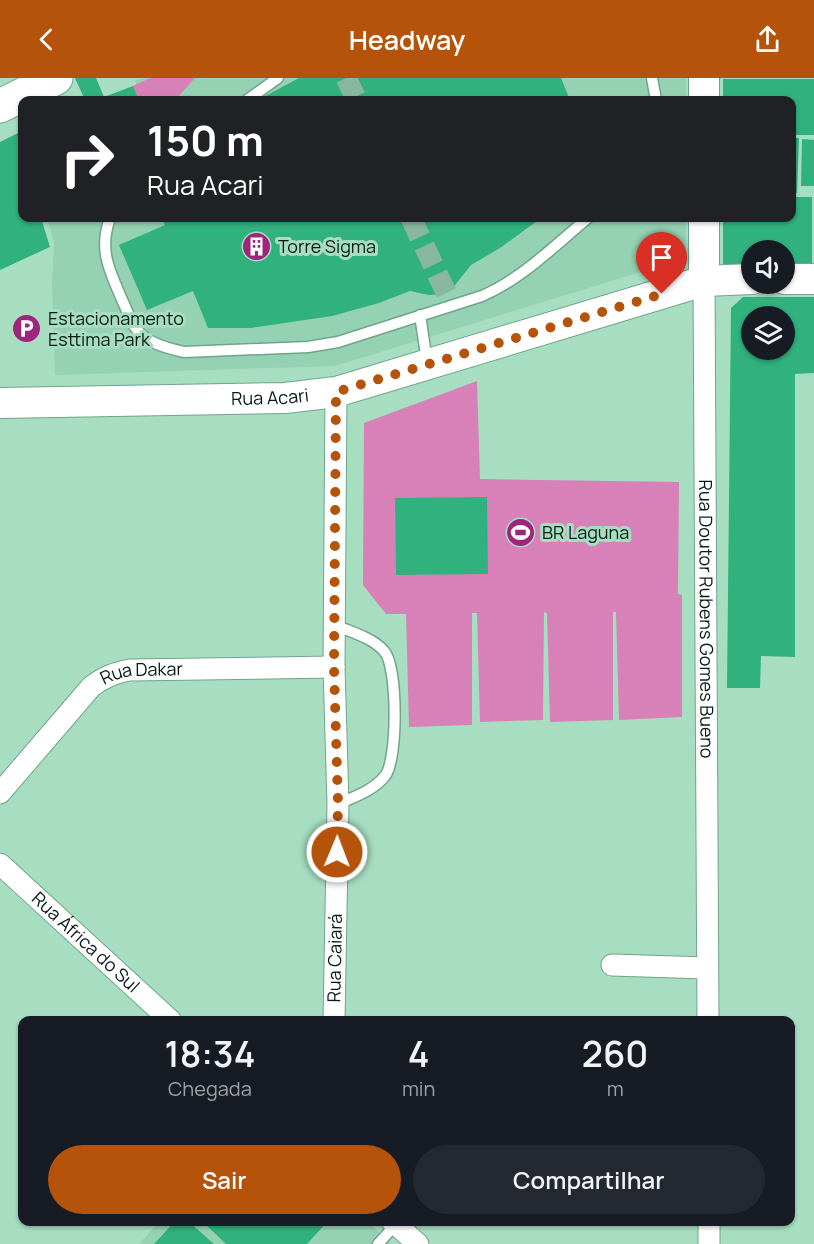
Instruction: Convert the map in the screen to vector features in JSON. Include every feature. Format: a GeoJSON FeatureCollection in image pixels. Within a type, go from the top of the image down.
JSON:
{"type":"FeatureCollection","features":[{"type":"Feature","properties":{"kind":"highway"},"geometry":{"type":"LineString","coordinates":[[20,96],[56,78]]}},
{"type":"Feature","properties":{"kind":"highway"},"geometry":{"type":"LineString","coordinates":[[0,106],[18,97]]}},
{"type":"Feature","properties":{"kind":"street"},"geometry":{"type":"LineString","coordinates":[[704,78],[704,96]]}},
{"type":"Feature","properties":{"kind":"street","name":"Rua Doutor Rubens Gomes Bueno"},"geometry":{"type":"LineString","coordinates":[[704,222],[708,1016]]}},
{"type":"Feature","properties":{"kind":"street","name":"Rua Acari"},"geometry":{"type":"LineString","coordinates":[[0,403],[285,398],[336,392],[704,281],[741,279]]}},
{"type":"Feature","properties":{"kind":"street"},"geometry":{"type":"LineString","coordinates":[[795,279],[814,279]]}},
{"type":"Feature","properties":{"kind":"street","name":"Rua Caiará"},"geometry":{"type":"LineString","coordinates":[[334,1016],[338,804],[334,667],[336,392]]}},
{"type":"Feature","properties":{"kind":"street","name":"Rua Dakar"},"geometry":{"type":"LineString","coordinates":[[0,793],[91,687],[114,673],[130,670],[334,667]]}},
{"type":"Feature","properties":{"kind":"street","name":"Rua África do Sul"},"geometry":{"type":"LineString","coordinates":[[0,864],[166,1016]]}},
{"type":"Feature","properties":{"kind":"street"},"geometry":{"type":"LineString","coordinates":[[612,965],[707,968]]}},
{"type":"Feature","properties":{"kind":"street"},"geometry":{"type":"LineString","coordinates":[[397,1226],[418,1244]]}},
{"type":"Feature","properties":{"kind":"street"},"geometry":{"type":"LineString","coordinates":[[709,1226],[709,1244]]}},
{"type":"Feature","properties":{"kind":"lane"},"geometry":{"type":"LineString","coordinates":[[253,96],[278,78]]}},
{"type":"Feature","properties":{"kind":"lane"},"geometry":{"type":"LineString","coordinates":[[653,78],[655,96]]}},
{"type":"Feature","properties":{"kind":"lane"},"geometry":{"type":"LineString","coordinates":[[109,222],[104,247],[108,267],[135,328],[147,339],[166,348],[184,352],[308,347],[338,342],[498,289],[583,222]]}},
{"type":"Feature","properties":{"kind":"lane"},"geometry":{"type":"LineString","coordinates":[[420,315],[428,365]]}},
{"type":"Feature","properties":{"kind":"lane"},"geometry":{"type":"LineString","coordinates":[[335,625],[383,649],[389,657],[393,674],[394,746],[392,762],[384,777],[369,789],[338,804]]}},
{"type":"Feature","properties":{"kind":"lane"},"geometry":{"type":"LineString","coordinates":[[378,1244],[392,1226]]}},
{"type":"Feature","properties":{"kind":"shaded area"},"geometry":{"type":"Polygon","coordinates":[[[142,78],[686,78],[686,96],[142,96],[135,81],[142,78]]]}},
{"type":"Feature","properties":{"kind":"shaded area"},"geometry":{"type":"Polygon","coordinates":[[[150,78],[195,78],[179,96],[137,96],[133,86],[150,78]]]}},
{"type":"Feature","properties":{"kind":"shaded area"},"geometry":{"type":"Polygon","coordinates":[[[48,222],[686,222],[686,246],[673,262],[335,366],[55,375],[52,283],[54,243],[48,222]]]}},
{"type":"Feature","properties":{"kind":"shaded area","name":"BR Laguna"},"geometry":{"type":"Polygon","coordinates":[[[477,381],[480,479],[679,482],[678,594],[682,595],[682,717],[619,720],[616,612],[613,612],[613,720],[550,722],[547,613],[544,612],[543,720],[480,722],[477,613],[472,613],[472,725],[409,727],[406,614],[386,614],[363,585],[364,423],[477,381]]]}},
{"type":"Feature","properties":{"kind":"shaded area"},"geometry":{"type":"Polygon","coordinates":[[[155,1226],[372,1226],[391,1244],[139,1244],[155,1226]]]}},
{"type":"Feature","properties":{"kind":"building"},"geometry":{"type":"Polygon","coordinates":[[[75,78],[96,78],[104,96],[83,96],[75,78]]]}},
{"type":"Feature","properties":{"kind":"building"},"geometry":{"type":"Polygon","coordinates":[[[299,78],[561,78],[568,96],[265,96],[299,78]]]}},
{"type":"Feature","properties":{"kind":"building"},"geometry":{"type":"Polygon","coordinates":[[[723,79],[814,79],[814,135],[796,135],[796,96],[723,96],[723,79]]]}},
{"type":"Feature","properties":{"kind":"building"},"geometry":{"type":"Polygon","coordinates":[[[133,86],[137,96],[107,96],[133,86]]]}},
{"type":"Feature","properties":{"kind":"building"},"geometry":{"type":"Polygon","coordinates":[[[18,133],[18,222],[42,222],[50,247],[0,270],[0,142],[18,133]]]}},
{"type":"Feature","properties":{"kind":"building"},"geometry":{"type":"Polygon","coordinates":[[[796,138],[799,138],[797,193],[796,138]]]}},
{"type":"Feature","properties":{"kind":"building"},"geometry":{"type":"Polygon","coordinates":[[[802,139],[814,140],[814,186],[801,186],[802,139]]]}},
{"type":"Feature","properties":{"kind":"building"},"geometry":{"type":"Polygon","coordinates":[[[796,197],[812,197],[812,265],[795,265],[795,240],[741,240],[741,265],[723,264],[723,222],[796,222],[796,197]]]}},
{"type":"Feature","properties":{"kind":"building"},"geometry":{"type":"Polygon","coordinates":[[[164,222],[536,222],[500,248],[471,265],[451,290],[442,294],[429,295],[410,291],[379,303],[332,316],[251,328],[208,328],[193,291],[147,310],[119,245],[165,225],[164,222]]]}},
{"type":"Feature","properties":{"kind":"building"},"geometry":{"type":"Polygon","coordinates":[[[743,297],[814,297],[814,373],[795,374],[795,657],[761,656],[760,688],[727,688],[731,308],[743,297]]]}},
{"type":"Feature","properties":{"kind":"building"},"geometry":{"type":"Polygon","coordinates":[[[487,497],[488,574],[396,575],[395,498],[487,497]]]}},
{"type":"Feature","properties":{"kind":"building"},"geometry":{"type":"Polygon","coordinates":[[[170,1226],[194,1226],[214,1244],[154,1244],[170,1226]]]}},
{"type":"Feature","properties":{"kind":"building"},"geometry":{"type":"Polygon","coordinates":[[[207,1226],[323,1226],[307,1244],[226,1244],[207,1226]]]}},
{"type":"Feature","properties":{"kind":"tunnel"},"geometry":{"type":"LineString","coordinates":[[346,78],[355,96]]}},
{"type":"Feature","properties":{"kind":"tunnel"},"geometry":{"type":"LineString","coordinates":[[413,222],[452,305]]}},
{"type":"Feature","properties":{"kind":"place","name":"Torre Sigma"},"geometry":{"type":"Point","coordinates":[257,247]}},
{"type":"Feature","properties":{"kind":"place","name":"Estacionamento Esttima Park"},"geometry":{"type":"Point","coordinates":[27,329]}},
{"type":"Feature","properties":{"kind":"place","name":"BR Laguna"},"geometry":{"type":"Point","coordinates":[521,533]}},
{"type":"Feature","properties":{"kind":"route"},"geometry":{"type":"LineString","coordinates":[[337,852],[334,667],[336,392],[662,294]]}}]}
